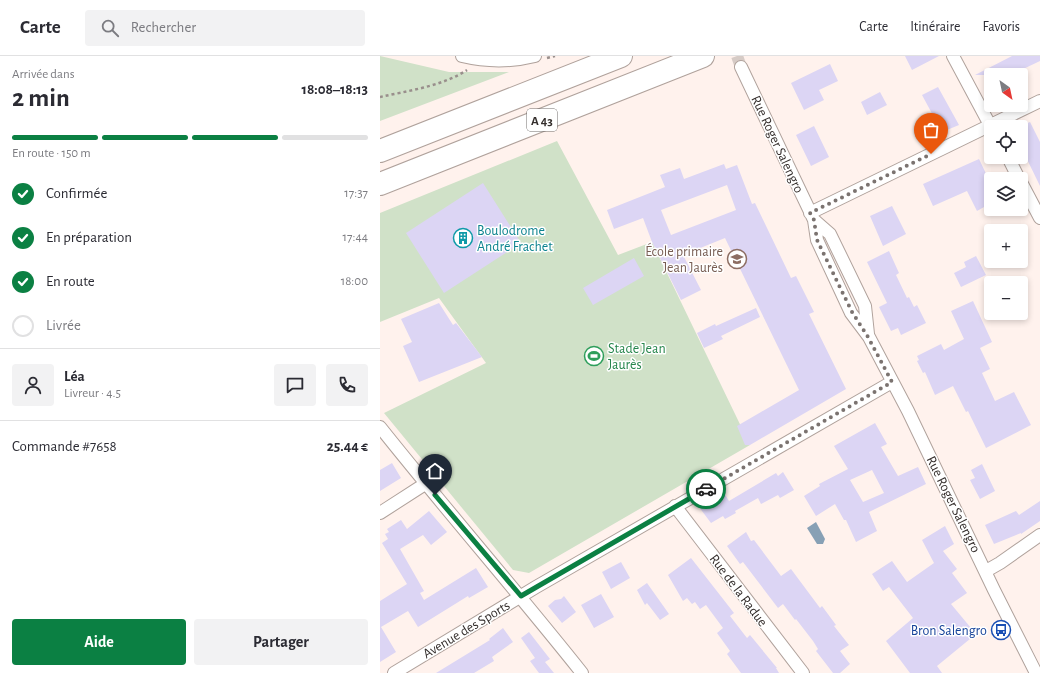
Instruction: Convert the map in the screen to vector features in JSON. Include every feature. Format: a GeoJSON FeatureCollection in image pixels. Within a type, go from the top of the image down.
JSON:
{"type":"FeatureCollection","features":[{"type":"Feature","properties":{"kind":"highway","name":"A 43"},"geometry":{"type":"LineString","coordinates":[[380,151],[621,56]]}},
{"type":"Feature","properties":{"kind":"highway","name":"A 43"},"geometry":{"type":"LineString","coordinates":[[380,184],[703,56]]}},
{"type":"Feature","properties":{"kind":"street"},"geometry":{"type":"LineString","coordinates":[[462,56],[482,60],[514,60],[536,56]]}},
{"type":"Feature","properties":{"kind":"street"},"geometry":{"type":"LineString","coordinates":[[953,56],[988,120]]}},
{"type":"Feature","properties":{"kind":"street","name":"Rue Roger Salengro"},"geometry":{"type":"LineString","coordinates":[[741,67],[812,216],[830,234],[865,306],[868,337],[908,411],[1036,673]]}},
{"type":"Feature","properties":{"kind":"street"},"geometry":{"type":"LineString","coordinates":[[1003,120],[1040,101]]}},
{"type":"Feature","properties":{"kind":"street"},"geometry":{"type":"LineString","coordinates":[[812,216],[984,130]]}},
{"type":"Feature","properties":{"kind":"street"},"geometry":{"type":"LineString","coordinates":[[1028,195],[1040,218]]}},
{"type":"Feature","properties":{"kind":"street","name":"Avenue des Sports"},"geometry":{"type":"LineString","coordinates":[[394,673],[521,596],[675,506],[892,382]]}},
{"type":"Feature","properties":{"kind":"street"},"geometry":{"type":"LineString","coordinates":[[380,427],[425,484],[521,596],[582,673]]}},
{"type":"Feature","properties":{"kind":"street"},"geometry":{"type":"LineString","coordinates":[[380,513],[425,484]]}},
{"type":"Feature","properties":{"kind":"street","name":"Rue de la Radue"},"geometry":{"type":"LineString","coordinates":[[675,506],[803,673]]}},
{"type":"Feature","properties":{"kind":"street"},"geometry":{"type":"LineString","coordinates":[[986,571],[1040,535]]}},
{"type":"Feature","properties":{"kind":"path"},"geometry":{"type":"LineString","coordinates":[[380,97],[460,75],[482,60]]}},
{"type":"Feature","properties":{"kind":"green space"},"geometry":{"type":"Polygon","coordinates":[[[380,56],[449,72],[509,72],[380,121],[380,56]]]}},
{"type":"Feature","properties":{"kind":"green space","name":"Stade Jean Jaurès"},"geometry":{"type":"Polygon","coordinates":[[[557,141],[618,255],[652,242],[750,445],[529,573],[513,570],[384,413],[486,363],[439,298],[380,322],[380,213],[557,141]]]}},
{"type":"Feature","properties":{"kind":"water"},"geometry":{"type":"Polygon","coordinates":[[[816,522],[825,539],[823,544],[817,544],[807,528],[816,522]]]}},
{"type":"Feature","properties":{"kind":"building"},"geometry":{"type":"Polygon","coordinates":[[[905,56],[939,56],[912,70],[905,56]]]}},
{"type":"Feature","properties":{"kind":"building"},"geometry":{"type":"Polygon","coordinates":[[[1012,56],[1040,56],[1040,61],[1025,68],[989,68],[1012,56]]]}},
{"type":"Feature","properties":{"kind":"building"},"geometry":{"type":"Polygon","coordinates":[[[830,64],[838,81],[819,90],[824,100],[804,110],[791,83],[830,64]]]}},
{"type":"Feature","properties":{"kind":"building"},"geometry":{"type":"Polygon","coordinates":[[[984,70],[984,75],[975,75],[984,70]]]}},
{"type":"Feature","properties":{"kind":"building"},"geometry":{"type":"Polygon","coordinates":[[[938,87],[959,125],[942,132],[922,95],[938,87]]]}},
{"type":"Feature","properties":{"kind":"building"},"geometry":{"type":"Polygon","coordinates":[[[880,92],[887,105],[867,115],[861,102],[880,92]]]}},
{"type":"Feature","properties":{"kind":"building"},"geometry":{"type":"Polygon","coordinates":[[[1030,122],[1040,142],[1040,186],[1028,161],[1028,123],[1030,122]]]}},
{"type":"Feature","properties":{"kind":"building"},"geometry":{"type":"Polygon","coordinates":[[[814,126],[829,157],[811,166],[796,135],[814,126]]]}},
{"type":"Feature","properties":{"kind":"building"},"geometry":{"type":"Polygon","coordinates":[[[979,159],[985,172],[984,172],[984,207],[977,211],[967,191],[933,206],[923,184],[979,159]]]}},
{"type":"Feature","properties":{"kind":"building"},"geometry":{"type":"Polygon","coordinates":[[[724,164],[726,169],[737,165],[752,204],[755,203],[791,278],[796,276],[814,312],[809,314],[846,389],[750,445],[745,445],[737,426],[799,390],[725,238],[683,255],[701,290],[681,300],[652,242],[643,218],[614,229],[607,210],[665,187],[660,175],[680,168],[684,179],[724,164]],[[727,185],[661,210],[671,235],[736,210],[727,185]]]}},
{"type":"Feature","properties":{"kind":"building","name":"Boulodrome André Frachet"},"geometry":{"type":"Polygon","coordinates":[[[483,183],[521,243],[444,293],[406,233],[483,183]]]}},
{"type":"Feature","properties":{"kind":"building"},"geometry":{"type":"Polygon","coordinates":[[[892,206],[906,234],[883,246],[870,216],[892,206]]]}},
{"type":"Feature","properties":{"kind":"building"},"geometry":{"type":"Polygon","coordinates":[[[889,251],[899,273],[896,275],[907,298],[909,297],[914,307],[917,305],[926,323],[901,335],[898,328],[891,331],[879,307],[887,303],[867,262],[889,251]]]}},
{"type":"Feature","properties":{"kind":"building"},"geometry":{"type":"Polygon","coordinates":[[[976,256],[986,275],[961,287],[954,273],[966,267],[964,262],[976,256]]]}},
{"type":"Feature","properties":{"kind":"building"},"geometry":{"type":"Polygon","coordinates":[[[634,258],[644,276],[593,305],[583,288],[634,258]]]}},
{"type":"Feature","properties":{"kind":"building"},"geometry":{"type":"Polygon","coordinates":[[[973,301],[992,342],[980,348],[990,369],[982,373],[995,401],[1014,392],[1031,425],[986,448],[968,411],[966,412],[953,386],[935,395],[925,372],[923,373],[917,361],[919,360],[917,356],[941,344],[944,350],[964,339],[951,311],[973,301]]]}},
{"type":"Feature","properties":{"kind":"building"},"geometry":{"type":"Polygon","coordinates":[[[439,303],[453,325],[456,323],[482,357],[419,382],[403,346],[412,342],[401,319],[439,303]]]}},
{"type":"Feature","properties":{"kind":"building"},"geometry":{"type":"Polygon","coordinates":[[[756,308],[760,317],[721,336],[723,339],[704,348],[697,333],[715,324],[716,326],[756,308]]]}},
{"type":"Feature","properties":{"kind":"building"},"geometry":{"type":"Polygon","coordinates":[[[875,423],[887,444],[881,447],[898,476],[918,467],[926,484],[869,512],[877,531],[856,542],[846,520],[844,520],[835,504],[816,516],[804,496],[820,486],[819,484],[848,469],[834,446],[875,423]],[[872,470],[850,480],[863,502],[884,493],[872,470]]]}},
{"type":"Feature","properties":{"kind":"building"},"geometry":{"type":"Polygon","coordinates":[[[392,463],[401,478],[380,491],[380,470],[392,463]]]}},
{"type":"Feature","properties":{"kind":"building"},"geometry":{"type":"Polygon","coordinates":[[[982,464],[995,491],[980,499],[970,480],[975,478],[971,470],[982,464]]]}},
{"type":"Feature","properties":{"kind":"building"},"geometry":{"type":"Polygon","coordinates":[[[783,472],[794,490],[780,498],[778,495],[761,504],[758,498],[735,511],[736,513],[725,519],[723,516],[711,523],[699,507],[724,493],[729,501],[776,473],[778,476],[783,472]]]}},
{"type":"Feature","properties":{"kind":"building"},"geometry":{"type":"Polygon","coordinates":[[[1040,501],[1040,521],[1021,534],[994,544],[985,525],[1016,511],[1019,515],[1040,501]]]}},
{"type":"Feature","properties":{"kind":"building"},"geometry":{"type":"Polygon","coordinates":[[[429,511],[447,532],[431,545],[423,535],[400,549],[424,591],[420,593],[424,600],[476,568],[488,587],[469,598],[468,596],[418,627],[408,611],[381,627],[396,652],[380,662],[380,601],[407,584],[382,543],[388,539],[385,534],[389,532],[387,529],[401,520],[407,529],[429,511]]]}},
{"type":"Feature","properties":{"kind":"building"},"geometry":{"type":"Polygon","coordinates":[[[945,526],[954,544],[943,551],[957,569],[952,573],[967,593],[951,604],[976,634],[937,666],[942,673],[910,673],[886,641],[913,618],[889,587],[883,591],[872,574],[892,561],[907,582],[934,563],[922,540],[945,526]]]}},
{"type":"Feature","properties":{"kind":"building"},"geometry":{"type":"Polygon","coordinates":[[[746,532],[751,541],[754,540],[781,576],[791,569],[820,608],[822,606],[836,625],[834,626],[849,645],[840,651],[850,664],[840,673],[833,673],[816,651],[818,649],[813,641],[796,619],[795,620],[783,604],[778,608],[743,562],[740,564],[727,546],[746,532]]]}},
{"type":"Feature","properties":{"kind":"building"},"geometry":{"type":"Polygon","coordinates":[[[691,558],[734,613],[730,616],[747,638],[750,635],[777,668],[779,673],[741,673],[727,654],[730,651],[717,633],[723,628],[706,605],[700,609],[695,602],[692,604],[687,598],[683,601],[668,575],[691,558]]]}},
{"type":"Feature","properties":{"kind":"building"},"geometry":{"type":"Polygon","coordinates":[[[621,562],[630,578],[611,589],[602,572],[621,562]]]}},
{"type":"Feature","properties":{"kind":"building"},"geometry":{"type":"Polygon","coordinates":[[[647,583],[669,614],[660,620],[647,603],[645,605],[637,590],[647,583]]]}},
{"type":"Feature","properties":{"kind":"building"},"geometry":{"type":"Polygon","coordinates":[[[601,594],[614,617],[594,628],[581,605],[601,594]]]}},
{"type":"Feature","properties":{"kind":"building"},"geometry":{"type":"Polygon","coordinates":[[[564,596],[576,612],[562,623],[548,606],[555,600],[561,599],[564,596]]]}},
{"type":"Feature","properties":{"kind":"building"},"geometry":{"type":"Polygon","coordinates":[[[503,628],[513,642],[492,657],[494,661],[474,673],[436,673],[490,640],[489,639],[503,628]]]}},
{"type":"Feature","properties":{"kind":"building"},"geometry":{"type":"Polygon","coordinates":[[[529,632],[550,659],[545,662],[554,673],[539,673],[530,661],[535,658],[521,638],[529,632]]]}},
{"type":"Feature","properties":{"kind":"tunnel"},"geometry":{"type":"LineString","coordinates":[[737,56],[741,67]]}},
{"type":"Feature","properties":{"kind":"way so far"},"geometry":{"type":"LineString","coordinates":[[706,489],[892,382],[868,337],[852,312],[817,240],[814,220],[810,213],[931,154]]}},
{"type":"Feature","properties":{"kind":"place","name":"Boulodrome André Frachet"},"geometry":{"type":"Point","coordinates":[463,238]}},
{"type":"Feature","properties":{"kind":"place","name":"École primaire Jean Jaurès"},"geometry":{"type":"Point","coordinates":[737,259]}},
{"type":"Feature","properties":{"kind":"place","name":"Stade Jean Jaurès"},"geometry":{"type":"Point","coordinates":[594,356]}},
{"type":"Feature","properties":{"kind":"place","name":"Bron Salengro"},"geometry":{"type":"Point","coordinates":[1001,630]}},
{"type":"Feature","properties":{"kind":"route"},"geometry":{"type":"LineString","coordinates":[[435,495],[521,596],[706,489]]}}]}
